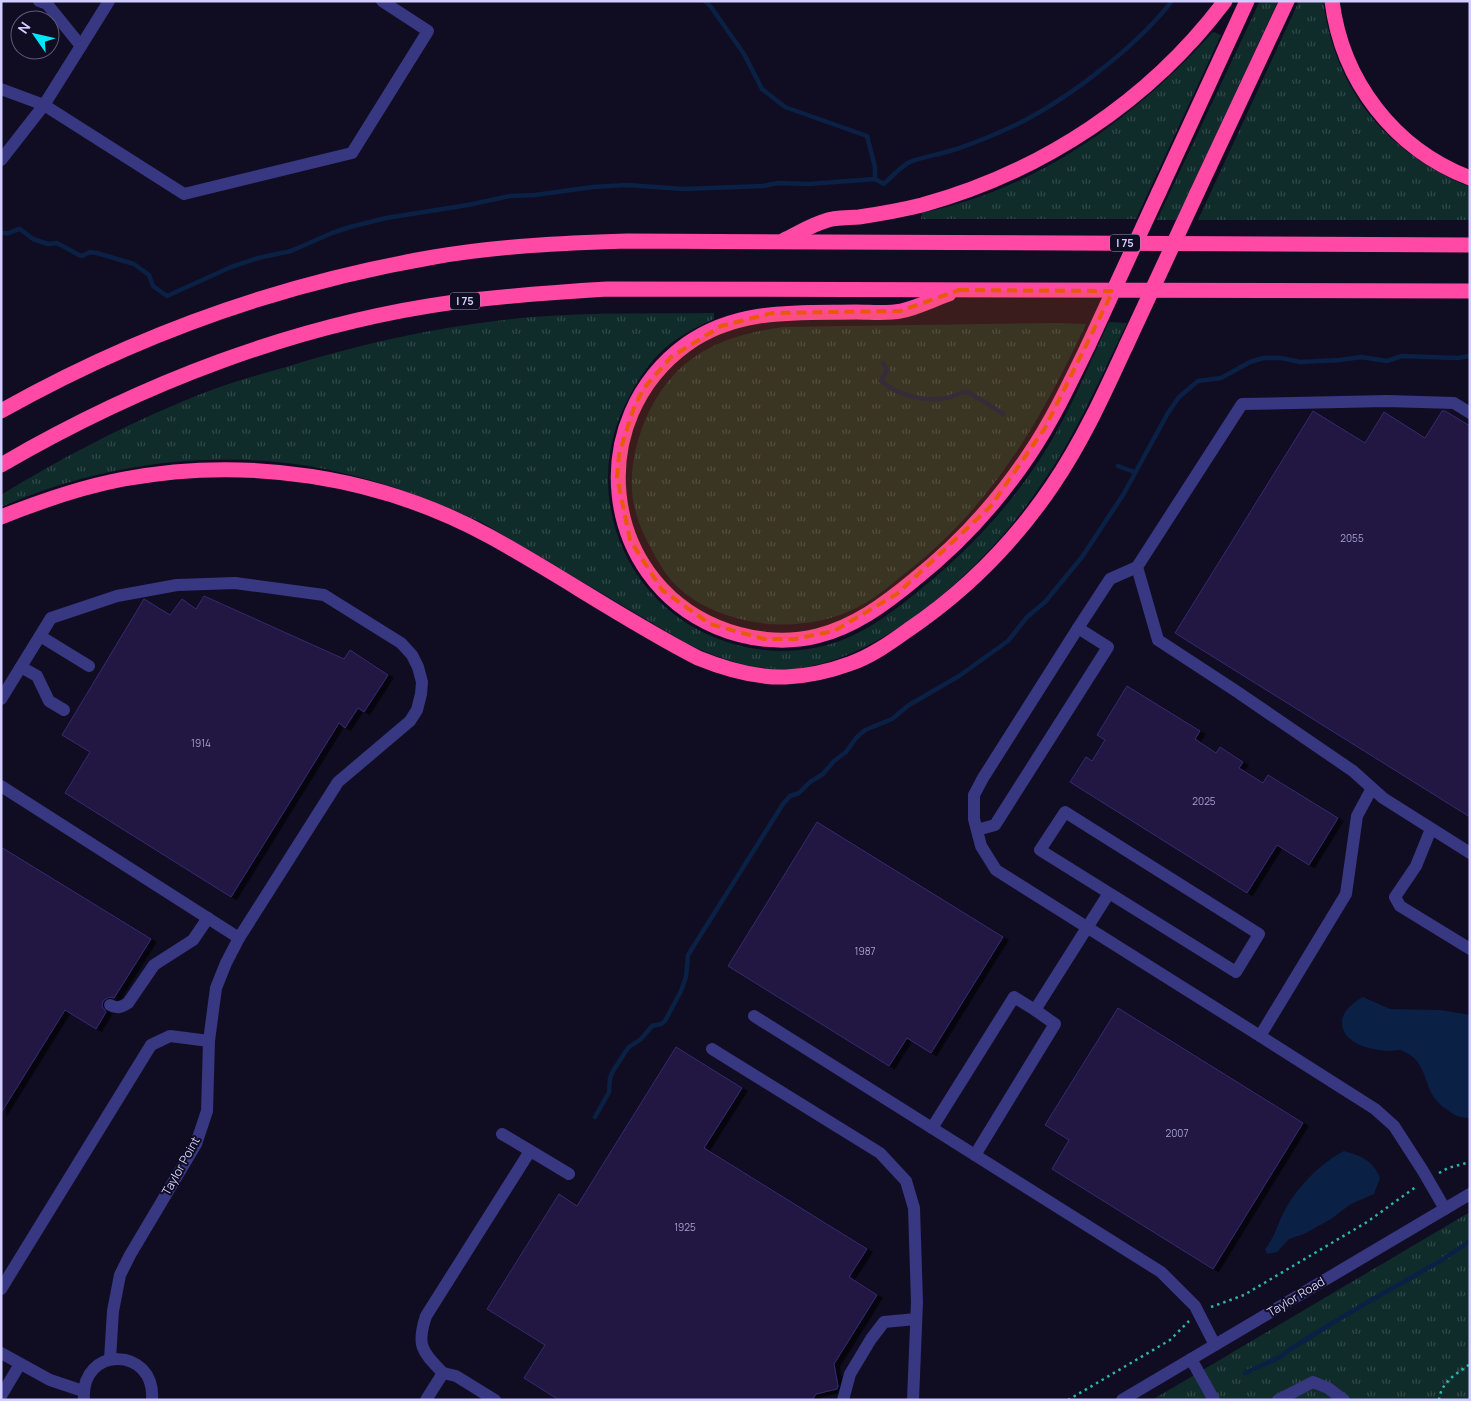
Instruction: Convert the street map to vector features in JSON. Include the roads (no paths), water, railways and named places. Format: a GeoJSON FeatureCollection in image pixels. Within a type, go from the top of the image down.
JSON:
{"type":"FeatureCollection","features":[{"type":"Feature","properties":{"kind":"highway"},"geometry":{"type":"LineString","coordinates":[[779,242],[825,220],[886,212],[921,205],[982,185],[1042,158],[1072,141],[1104,119],[1160,74],[1182,52],[1225,1]]}},
{"type":"Feature","properties":{"kind":"highway"},"geometry":{"type":"LineString","coordinates":[[959,290],[900,312],[772,313],[741,318],[703,334],[671,357],[656,373],[644,389],[624,432],[619,454],[618,491],[623,520],[638,557],[649,574],[676,603],[692,614],[729,632],[764,639],[795,639],[834,631],[874,611],[923,573],[948,551],[991,506],[1029,455],[1063,397],[1247,1]]}},
{"type":"Feature","properties":{"kind":"highway"},"geometry":{"type":"LineString","coordinates":[[1,517],[93,486],[158,474],[222,470],[292,474],[361,486],[426,507],[489,536],[698,658],[718,666],[757,674],[786,677],[806,675],[850,664],[890,643],[941,606],[987,564],[1031,514],[1052,486],[1088,426],[1287,1]]}},
{"type":"Feature","properties":{"kind":"highway"},"geometry":{"type":"LineString","coordinates":[[1332,1],[1340,40],[1348,62],[1356,80],[1381,115],[1395,130],[1421,152],[1444,167],[1470,178]]}},
{"type":"Feature","properties":{"kind":"highway","name":"I 75"},"geometry":{"type":"LineString","coordinates":[[1,411],[107,356],[206,316],[287,290],[358,272],[435,257],[545,244],[626,241],[1470,245]]}},
{"type":"Feature","properties":{"kind":"highway","name":"I 75"},"geometry":{"type":"LineString","coordinates":[[1,465],[106,410],[220,361],[353,322],[454,302],[506,296],[607,289],[1470,290]]}},
{"type":"Feature","properties":{"kind":"street"},"geometry":{"type":"LineString","coordinates":[[39,1],[47,4],[81,46]]}},
{"type":"Feature","properties":{"kind":"street"},"geometry":{"type":"LineString","coordinates":[[1,160],[44,105],[109,1]]}},
{"type":"Feature","properties":{"kind":"street"},"geometry":{"type":"LineString","coordinates":[[1,88],[44,105],[184,194],[352,153],[428,31],[382,1]]}},
{"type":"Feature","properties":{"kind":"street"},"geometry":{"type":"LineString","coordinates":[[1445,1209],[1394,1126],[1375,1108],[996,870],[981,846],[974,819],[974,795],[982,778],[1110,579],[1137,567],[1242,404],[1387,401],[1454,403],[1470,413]]}},
{"type":"Feature","properties":{"kind":"street"},"geometry":{"type":"LineString","coordinates":[[1137,567],[1158,640],[1353,771],[1383,798],[1470,853]]}},
{"type":"Feature","properties":{"kind":"street","name":"Taylor Point"},"geometry":{"type":"LineString","coordinates":[[1,699],[50,618],[117,596],[177,585],[235,583],[324,595],[401,643],[412,655],[422,682],[417,710],[410,721],[338,782],[239,938],[226,963],[216,988],[209,1041],[207,1110],[196,1144],[120,1275],[113,1310],[110,1359]]}},
{"type":"Feature","properties":{"kind":"street"},"geometry":{"type":"LineString","coordinates":[[977,830],[995,825],[1108,647],[1078,628]]}},
{"type":"Feature","properties":{"kind":"street"},"geometry":{"type":"LineString","coordinates":[[40,636],[89,666]]}},
{"type":"Feature","properties":{"kind":"street"},"geometry":{"type":"LineString","coordinates":[[21,667],[36,676],[48,700],[64,710]]}},
{"type":"Feature","properties":{"kind":"street"},"geometry":{"type":"LineString","coordinates":[[1,786],[239,938]]}},
{"type":"Feature","properties":{"kind":"street"},"geometry":{"type":"LineString","coordinates":[[1260,1036],[1346,894],[1357,816],[1372,788]]}},
{"type":"Feature","properties":{"kind":"street"},"geometry":{"type":"LineString","coordinates":[[1065,812],[1259,934],[1236,972],[1109,893],[1040,850],[1065,812]]}},
{"type":"Feature","properties":{"kind":"street"},"geometry":{"type":"LineString","coordinates":[[1432,829],[1416,866],[1395,897],[1400,906],[1470,949]]}},
{"type":"Feature","properties":{"kind":"street"},"geometry":{"type":"LineString","coordinates":[[1035,1010],[1109,893]]}},
{"type":"Feature","properties":{"kind":"street"},"geometry":{"type":"LineString","coordinates":[[110,1005],[115,1007],[128,1003],[154,965],[193,940],[208,918]]}},
{"type":"Feature","properties":{"kind":"street"},"geometry":{"type":"LineString","coordinates":[[932,1128],[1014,997],[1035,1010],[1055,1024],[975,1155]]}},
{"type":"Feature","properties":{"kind":"street"},"geometry":{"type":"LineString","coordinates":[[754,1016],[1161,1272],[1195,1306],[1198,1315],[1216,1345]]}},
{"type":"Feature","properties":{"kind":"street"},"geometry":{"type":"LineString","coordinates":[[1,1289],[151,1045],[170,1036],[209,1041]]}},
{"type":"Feature","properties":{"kind":"street"},"geometry":{"type":"LineString","coordinates":[[712,1049],[880,1153],[906,1181],[914,1208],[916,1319],[913,1400]]}},
{"type":"Feature","properties":{"kind":"street"},"geometry":{"type":"LineString","coordinates":[[502,1134],[569,1174]]}},
{"type":"Feature","properties":{"kind":"street"},"geometry":{"type":"LineString","coordinates":[[495,1400],[456,1376],[443,1373],[428,1357],[421,1346],[421,1332],[426,1316],[530,1151]]}},
{"type":"Feature","properties":{"kind":"street","name":"Taylor Road"},"geometry":{"type":"LineString","coordinates":[[1122,1400],[1470,1194]]}},
{"type":"Feature","properties":{"kind":"street"},"geometry":{"type":"LineString","coordinates":[[843,1400],[850,1374],[871,1339],[884,1322],[916,1319]]}},
{"type":"Feature","properties":{"kind":"street"},"geometry":{"type":"LineString","coordinates":[[1,1352],[50,1380],[84,1395],[86,1380],[100,1363],[110,1359],[121,1358],[132,1361],[141,1367],[148,1376],[152,1387],[152,1400]]}},
{"type":"Feature","properties":{"kind":"street"},"geometry":{"type":"LineString","coordinates":[[1191,1359],[1214,1400]]}},
{"type":"Feature","properties":{"kind":"street"},"geometry":{"type":"LineString","coordinates":[[1,1396],[20,1364]]}},
{"type":"Feature","properties":{"kind":"street"},"geometry":{"type":"LineString","coordinates":[[426,1400],[443,1373]]}},
{"type":"Feature","properties":{"kind":"street"},"geometry":{"type":"LineString","coordinates":[[1278,1400],[1313,1382],[1328,1388],[1344,1400]]}},
{"type":"Feature","properties":{"kind":"water"},"geometry":{"type":"Polygon","coordinates":[[[1363,997],[1390,1009],[1440,1010],[1470,1015],[1470,1118],[1454,1114],[1438,1102],[1430,1091],[1418,1063],[1409,1054],[1400,1050],[1389,1051],[1366,1047],[1352,1041],[1347,1036],[1343,1030],[1344,1014],[1352,1004],[1363,997]]]}},
{"type":"Feature","properties":{"kind":"water"},"geometry":{"type":"Polygon","coordinates":[[[1344,1151],[1361,1157],[1374,1167],[1380,1178],[1374,1194],[1351,1204],[1331,1219],[1304,1234],[1289,1239],[1277,1252],[1267,1254],[1265,1249],[1297,1191],[1319,1168],[1344,1151]]]}},
{"type":"Feature","properties":{"kind":"waterway"},"geometry":{"type":"LineString","coordinates":[[705,1],[744,54],[762,89],[785,107],[867,136],[875,167],[875,179]]}},
{"type":"Feature","properties":{"kind":"waterway"},"geometry":{"type":"LineString","coordinates":[[1,232],[8,233],[20,229],[33,239],[48,244],[57,243],[82,256],[90,252],[97,253],[134,264],[149,275],[153,286],[167,296],[231,267],[258,258],[291,251],[350,227],[386,218],[468,205],[510,196],[627,185],[684,189],[763,186],[778,183],[809,184],[875,179],[884,184],[907,163],[975,142],[1022,122],[1045,109],[1093,76],[1116,57],[1172,1]]}},
{"type":"Feature","properties":{"kind":"waterway"},"geometry":{"type":"LineString","coordinates":[[595,1117],[609,1092],[610,1078],[613,1071],[626,1051],[641,1039],[652,1026],[665,1021],[681,991],[686,977],[688,955],[783,804],[790,796],[799,793],[810,782],[823,774],[865,730],[892,719],[909,705],[959,676],[1008,641],[1027,617],[1045,602],[1082,557],[1123,495],[1168,413],[1179,397],[1198,381],[1221,378],[1250,362],[1263,358],[1281,358],[1300,362],[1361,357],[1387,361],[1402,356],[1457,358],[1470,356]]}},
{"type":"Feature","properties":{"kind":"waterway"},"geometry":{"type":"LineString","coordinates":[[883,363],[887,370],[881,381],[896,391],[912,397],[930,399],[949,397],[966,392],[1003,414]]}},
{"type":"Feature","properties":{"kind":"waterway"},"geometry":{"type":"LineString","coordinates":[[1118,466],[1134,472]]}},
{"type":"Feature","properties":{"kind":"waterway"},"geometry":{"type":"LineString","coordinates":[[1245,1373],[1280,1357],[1354,1310],[1442,1260],[1470,1241]]}}]}
